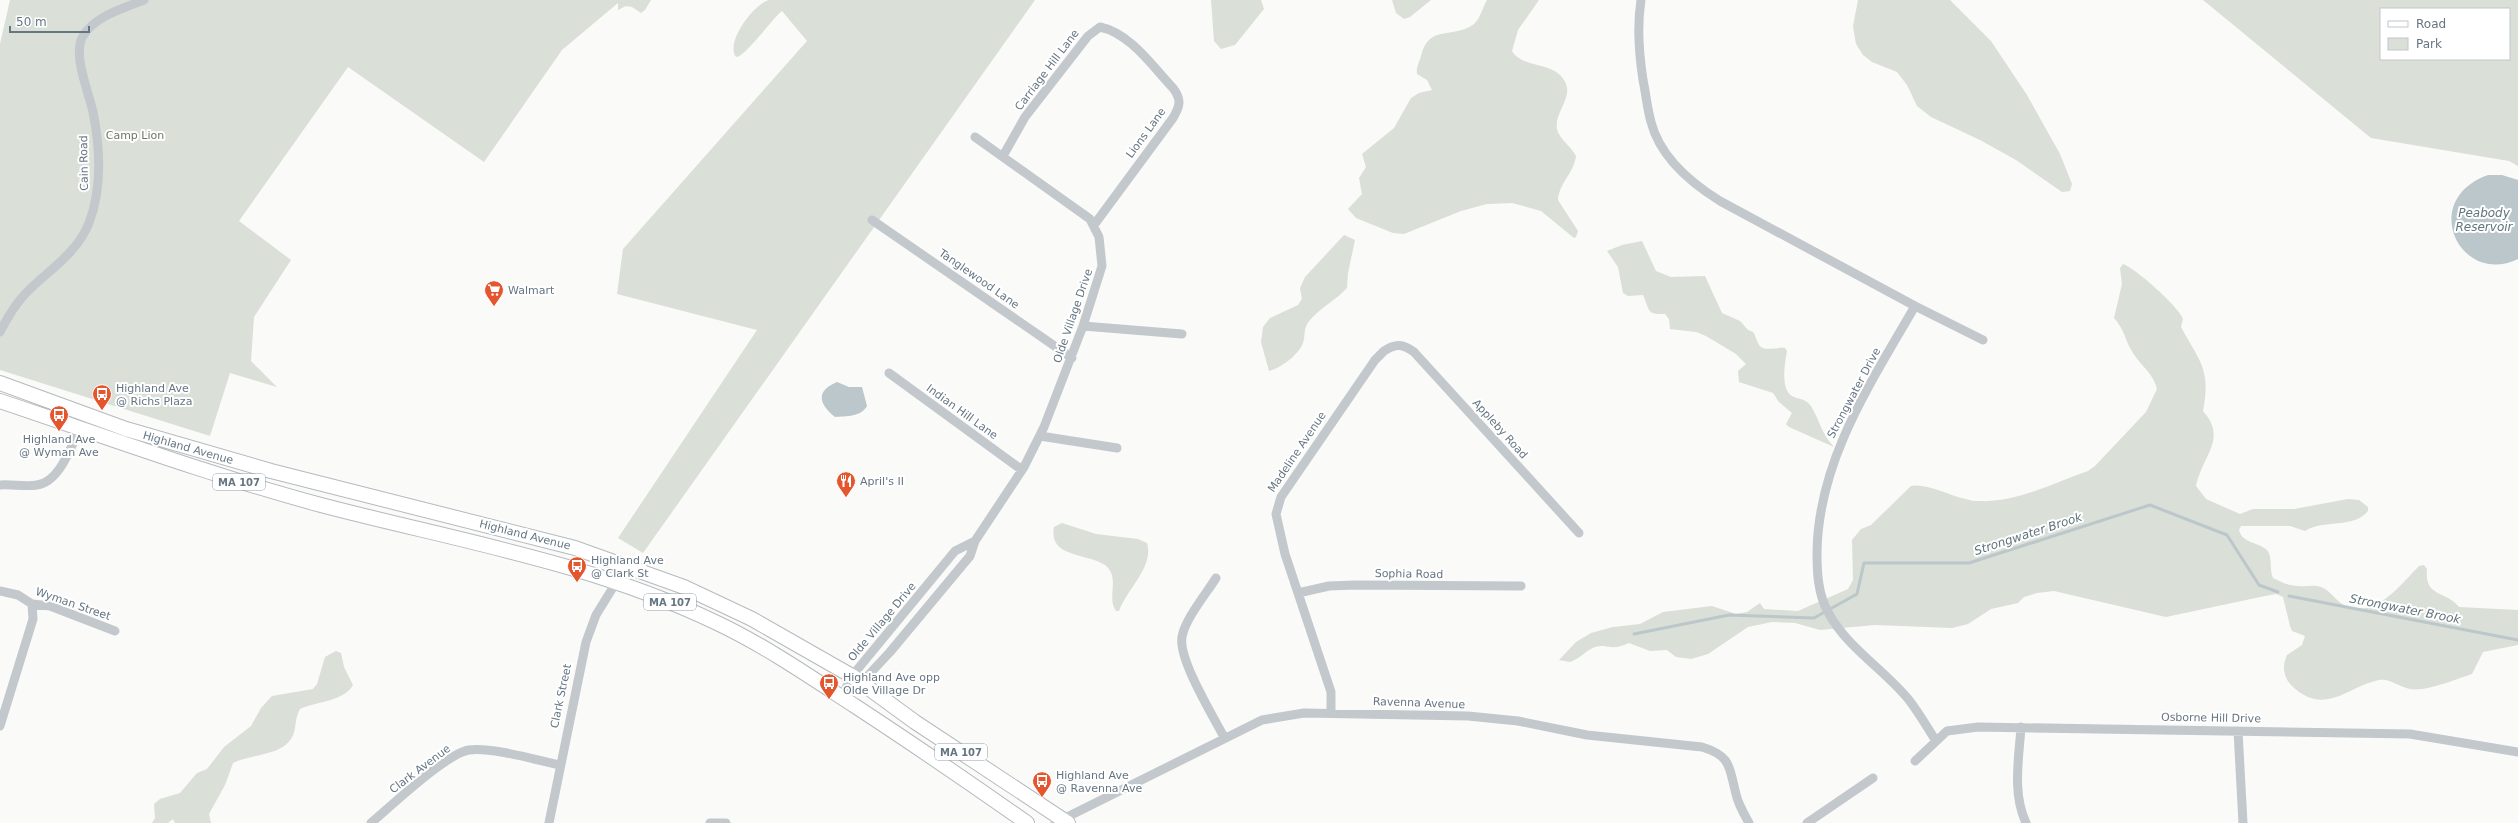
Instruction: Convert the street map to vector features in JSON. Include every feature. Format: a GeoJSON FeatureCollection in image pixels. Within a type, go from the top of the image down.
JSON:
{"type":"FeatureCollection","features":[{"type":"Feature","properties":{"kind":"main road","name":"Highland Avenue"},"geometry":{"type":"LineString","coordinates":[[0,383],[126,429],[218,456],[560,544],[610,559],[684,587],[752,619],[857,679],[915,722],[1062,822]]}},
{"type":"Feature","properties":{"kind":"main road","name":"Highland Avenue"},"geometry":{"type":"LineString","coordinates":[[0,401],[255,487],[370,518],[540,558],[617,581],[716,622],[772,652],[842,697],[1027,823]]}},
{"type":"Feature","properties":{"kind":"street","name":"Cain Road"},"geometry":{"type":"LineString","coordinates":[[0,332],[26,294],[72,250],[87,229],[95,207],[98,178],[97,146],[93,112],[79,57],[82,36],[99,21],[144,0]]}},
{"type":"Feature","properties":{"kind":"street"},"geometry":{"type":"LineString","coordinates":[[1641,0],[1639,16],[1641,66],[1651,123],[1662,147],[1679,170],[1700,189],[1720,201],[1915,306],[1983,340]]}},
{"type":"Feature","properties":{"kind":"street","name":"Carriage Hill Lane"},"geometry":{"type":"LineString","coordinates":[[1003,156],[1025,117],[1088,36],[1100,27],[1126,39]]}},
{"type":"Feature","properties":{"kind":"street","name":"Lions Lane"},"geometry":{"type":"LineString","coordinates":[[1094,225],[1173,118],[1180,103],[1179,97],[1173,88],[1126,39]]}},
{"type":"Feature","properties":{"kind":"street","name":"Olde Village Drive"},"geometry":{"type":"LineString","coordinates":[[857,679],[970,556],[975,541],[1022,470],[1040,436],[1072,358],[1102,266],[1102,251],[1094,225],[1083,214],[975,136]]}},
{"type":"Feature","properties":{"kind":"street","name":"Tanglewood Lane"},"geometry":{"type":"LineString","coordinates":[[872,220],[1072,358]]}},
{"type":"Feature","properties":{"kind":"street","name":"Strongwater Drive"},"geometry":{"type":"LineString","coordinates":[[1915,306],[1859,404],[1836,451],[1820,517],[1817,538],[1817,579],[1827,611],[1840,630],[1862,655],[1909,700],[1936,741]]}},
{"type":"Feature","properties":{"kind":"street"},"geometry":{"type":"LineString","coordinates":[[1083,326],[1182,334]]}},
{"type":"Feature","properties":{"kind":"street","name":"Appleby Road"},"geometry":{"type":"LineString","coordinates":[[1401,344],[1414,352],[1579,533]]}},
{"type":"Feature","properties":{"kind":"street","name":"Madeline Avenue"},"geometry":{"type":"LineString","coordinates":[[1331,712],[1331,692],[1298,593],[1278,525],[1277,505],[1281,496],[1375,360],[1392,345],[1401,344]]}},
{"type":"Feature","properties":{"kind":"street","name":"Indian Hill Lane"},"geometry":{"type":"LineString","coordinates":[[889,373],[1022,470]]}},
{"type":"Feature","properties":{"kind":"street"},"geometry":{"type":"LineString","coordinates":[[0,485],[38,485],[46,482],[59,470],[80,428]]}},
{"type":"Feature","properties":{"kind":"street"},"geometry":{"type":"LineString","coordinates":[[1040,436],[1117,448]]}},
{"type":"Feature","properties":{"kind":"street","name":"Olde Village Drive"},"geometry":{"type":"LineString","coordinates":[[842,697],[955,551],[975,541]]}},
{"type":"Feature","properties":{"kind":"street"},"geometry":{"type":"LineString","coordinates":[[1216,578],[1186,628],[1182,645],[1188,666],[1224,737]]}},
{"type":"Feature","properties":{"kind":"street","name":"Clark Street"},"geometry":{"type":"LineString","coordinates":[[549,823],[576,683],[588,633],[599,609],[617,581]]}},
{"type":"Feature","properties":{"kind":"street","name":"Sophia Road"},"geometry":{"type":"LineString","coordinates":[[1298,593],[1329,586],[1355,585],[1521,586]]}},
{"type":"Feature","properties":{"kind":"street","name":"Wyman Street"},"geometry":{"type":"LineString","coordinates":[[0,591],[18,595],[32,604],[50,606],[115,631]]}},
{"type":"Feature","properties":{"kind":"street"},"geometry":{"type":"LineString","coordinates":[[0,726],[33,619],[32,604]]}},
{"type":"Feature","properties":{"kind":"street","name":"Ravenna Avenue"},"geometry":{"type":"LineString","coordinates":[[1062,822],[1224,737],[1262,720],[1276,716],[1331,712],[1499,718],[1587,734],[1702,747],[1724,757],[1732,772],[1736,796],[1749,823]]}},
{"type":"Feature","properties":{"kind":"street","name":"Osborne Hill Drive"},"geometry":{"type":"LineString","coordinates":[[1915,760],[1947,731],[1978,727],[2410,734],[2518,752]]}},
{"type":"Feature","properties":{"kind":"street"},"geometry":{"type":"LineString","coordinates":[[2021,727],[2017,782],[2022,814],[2026,823]]}},
{"type":"Feature","properties":{"kind":"street"},"geometry":{"type":"LineString","coordinates":[[2238,731],[2244,823]]}},
{"type":"Feature","properties":{"kind":"street","name":"Clark Avenue"},"geometry":{"type":"LineString","coordinates":[[371,823],[447,761],[462,752],[486,751],[560,765]]}},
{"type":"Feature","properties":{"kind":"street"},"geometry":{"type":"LineString","coordinates":[[1807,823],[1873,778]]}},
{"type":"Feature","properties":{"kind":"street"},"geometry":{"type":"LineString","coordinates":[[710,823],[726,823]]}},
{"type":"Feature","properties":{"kind":"green space","name":"Camp Lion"},"geometry":{"type":"Polygon","coordinates":[[[10,0],[651,0],[645,10],[641,13],[632,7],[626,6],[618,10],[618,3],[562,50],[484,162],[348,67],[239,221],[291,260],[254,317],[251,361],[277,387],[230,373],[210,436],[0,370],[0,44],[10,0]]]}},
{"type":"Feature","properties":{"kind":"green space"},"geometry":{"type":"Polygon","coordinates":[[[769,0],[1035,0],[643,553],[618,538],[757,330],[617,294],[623,249],[807,41],[782,11],[746,51],[736,57],[734,42],[743,24],[756,8],[769,0]]]}},
{"type":"Feature","properties":{"kind":"green space"},"geometry":{"type":"Polygon","coordinates":[[[1211,0],[1261,0],[1264,9],[1235,45],[1221,49],[1214,41],[1211,0]]]}},
{"type":"Feature","properties":{"kind":"green space"},"geometry":{"type":"Polygon","coordinates":[[[1392,0],[1431,0],[1410,17],[1404,19],[1396,13],[1392,0]]]}},
{"type":"Feature","properties":{"kind":"green space"},"geometry":{"type":"Polygon","coordinates":[[[1487,0],[1539,0],[1518,30],[1512,51],[1517,57],[1523,60],[1545,67],[1559,74],[1567,86],[1566,98],[1558,116],[1557,129],[1560,136],[1576,156],[1575,162],[1561,188],[1558,200],[1578,231],[1576,237],[1574,238],[1541,211],[1512,203],[1487,204],[1461,211],[1404,234],[1393,233],[1356,218],[1348,209],[1362,194],[1359,178],[1366,167],[1362,154],[1394,128],[1411,98],[1419,93],[1432,90],[1427,80],[1417,74],[1417,67],[1425,46],[1430,39],[1436,36],[1466,29],[1474,24],[1480,16],[1487,0]]]}},
{"type":"Feature","properties":{"kind":"green space"},"geometry":{"type":"Polygon","coordinates":[[[1858,0],[1950,0],[1991,41],[2027,95],[2060,154],[2072,184],[2070,191],[2062,192],[2016,160],[1980,140],[1931,117],[1917,106],[1907,85],[1897,72],[1872,62],[1863,55],[1856,44],[1853,26],[1858,0]]]}},
{"type":"Feature","properties":{"kind":"green space"},"geometry":{"type":"Polygon","coordinates":[[[2203,0],[2518,0],[2518,166],[2509,161],[2371,138],[2203,0]]]}},
{"type":"Feature","properties":{"kind":"green space"},"geometry":{"type":"Polygon","coordinates":[[[1344,235],[1355,240],[1348,273],[1347,288],[1310,320],[1306,327],[1302,344],[1295,354],[1279,367],[1269,371],[1261,342],[1263,327],[1270,318],[1298,305],[1302,299],[1300,288],[1305,277],[1344,235]]]}},
{"type":"Feature","properties":{"kind":"green space"},"geometry":{"type":"Polygon","coordinates":[[[1642,241],[1656,271],[1671,277],[1705,276],[1722,313],[1740,321],[1748,330],[1753,332],[1758,344],[1761,347],[1766,349],[1785,348],[1787,351],[1784,375],[1788,393],[1807,402],[1811,406],[1823,432],[1834,447],[1789,427],[1786,424],[1792,413],[1779,402],[1773,393],[1739,382],[1738,371],[1746,364],[1736,354],[1706,336],[1696,332],[1670,329],[1669,319],[1665,314],[1655,314],[1652,312],[1648,308],[1643,295],[1628,296],[1623,293],[1618,267],[1607,251],[1622,245],[1642,241]]]}},
{"type":"Feature","properties":{"kind":"green space"},"geometry":{"type":"Polygon","coordinates":[[[2123,264],[2156,288],[2180,313],[2183,319],[2181,327],[2202,366],[2206,385],[2203,411],[2210,421],[2213,430],[2213,439],[2196,486],[2206,499],[2240,514],[2253,509],[2294,509],[2348,499],[2359,500],[2368,507],[2368,511],[2362,517],[2355,520],[2320,525],[2305,531],[2290,526],[2241,526],[2239,530],[2243,537],[2263,547],[2269,553],[2273,578],[2291,585],[2320,587],[2329,592],[2346,606],[2357,609],[2368,608],[2378,604],[2396,590],[2419,566],[2424,565],[2427,569],[2429,585],[2432,589],[2454,602],[2459,607],[2518,610],[2518,645],[2483,652],[2472,674],[2432,687],[2424,689],[2410,689],[2391,681],[2379,680],[2336,697],[2325,700],[2315,699],[2304,695],[2292,686],[2285,675],[2284,663],[2287,655],[2302,645],[2305,636],[2292,631],[2283,597],[2276,594],[2166,617],[2054,591],[2037,593],[2024,597],[2018,603],[1991,609],[1968,624],[1952,628],[1875,625],[1820,630],[1795,623],[1772,622],[1748,627],[1708,654],[1691,659],[1676,657],[1667,650],[1650,651],[1629,643],[1617,647],[1595,647],[1570,662],[1559,660],[1576,642],[1591,633],[1613,627],[1640,624],[1663,612],[1712,606],[1736,614],[1747,612],[1760,603],[1764,609],[1798,611],[1848,589],[1853,580],[1852,540],[1861,529],[1871,525],[1911,486],[1918,485],[1971,500],[1993,501],[2021,496],[2088,471],[2095,466],[2146,412],[2157,389],[2150,374],[2136,358],[2118,322],[2114,318],[2122,284],[2120,268],[2123,264]]]}},
{"type":"Feature","properties":{"kind":"green space"},"geometry":{"type":"Polygon","coordinates":[[[1062,523],[1096,534],[1138,539],[1147,543],[1147,561],[1139,578],[1119,611],[1116,611],[1113,606],[1113,582],[1110,570],[1098,561],[1071,553],[1057,544],[1054,537],[1054,527],[1062,523]]]}},
{"type":"Feature","properties":{"kind":"green space"},"geometry":{"type":"Polygon","coordinates":[[[336,651],[341,653],[344,667],[353,685],[343,695],[337,698],[300,709],[293,736],[286,745],[280,749],[233,763],[225,785],[209,814],[211,823],[175,823],[173,819],[168,823],[152,823],[155,818],[154,804],[160,799],[180,793],[197,773],[207,769],[224,747],[251,726],[261,708],[272,696],[313,689],[317,684],[325,657],[336,651]]]}},
{"type":"Feature","properties":{"kind":"water","name":"Peabody Reservoir"},"geometry":{"type":"Polygon","coordinates":[[[2488,175],[2502,175],[2518,180],[2518,259],[2497,264],[2479,261],[2465,251],[2455,237],[2451,220],[2455,203],[2467,187],[2488,175]]]}},
{"type":"Feature","properties":{"kind":"water"},"geometry":{"type":"Polygon","coordinates":[[[837,382],[849,387],[862,387],[867,406],[864,410],[853,415],[835,417],[829,412],[823,402],[823,393],[825,389],[837,382]]]}},
{"type":"Feature","properties":{"kind":"waterway","name":"Strongwater Brook"},"geometry":{"type":"LineString","coordinates":[[1634,634],[1729,615],[1814,618],[1857,594],[1864,563],[1969,563],[2150,505],[2227,535],[2259,585],[2278,592]]}},
{"type":"Feature","properties":{"kind":"waterway","name":"Strongwater Brook"},"geometry":{"type":"LineString","coordinates":[[2289,596],[2518,640]]}},
{"type":"Feature","properties":{"kind":"place","name":"Walmart"},"geometry":{"type":"Point","coordinates":[494,307]}},
{"type":"Feature","properties":{"kind":"place","name":"Highland Ave @ Richs Plaza"},"geometry":{"type":"Point","coordinates":[102,411]}},
{"type":"Feature","properties":{"kind":"place","name":"Highland Ave @ Wyman Ave"},"geometry":{"type":"Point","coordinates":[59,432]}},
{"type":"Feature","properties":{"kind":"place","name":"April's II"},"geometry":{"type":"Point","coordinates":[846,498]}},
{"type":"Feature","properties":{"kind":"place","name":"Highland Ave @ Clark St"},"geometry":{"type":"Point","coordinates":[577,583]}},
{"type":"Feature","properties":{"kind":"place","name":"Highland Ave opp Olde Village Dr"},"geometry":{"type":"Point","coordinates":[829,700]}},
{"type":"Feature","properties":{"kind":"place","name":"Highland Ave @ Ravenna Ave"},"geometry":{"type":"Point","coordinates":[1042,798]}}]}
